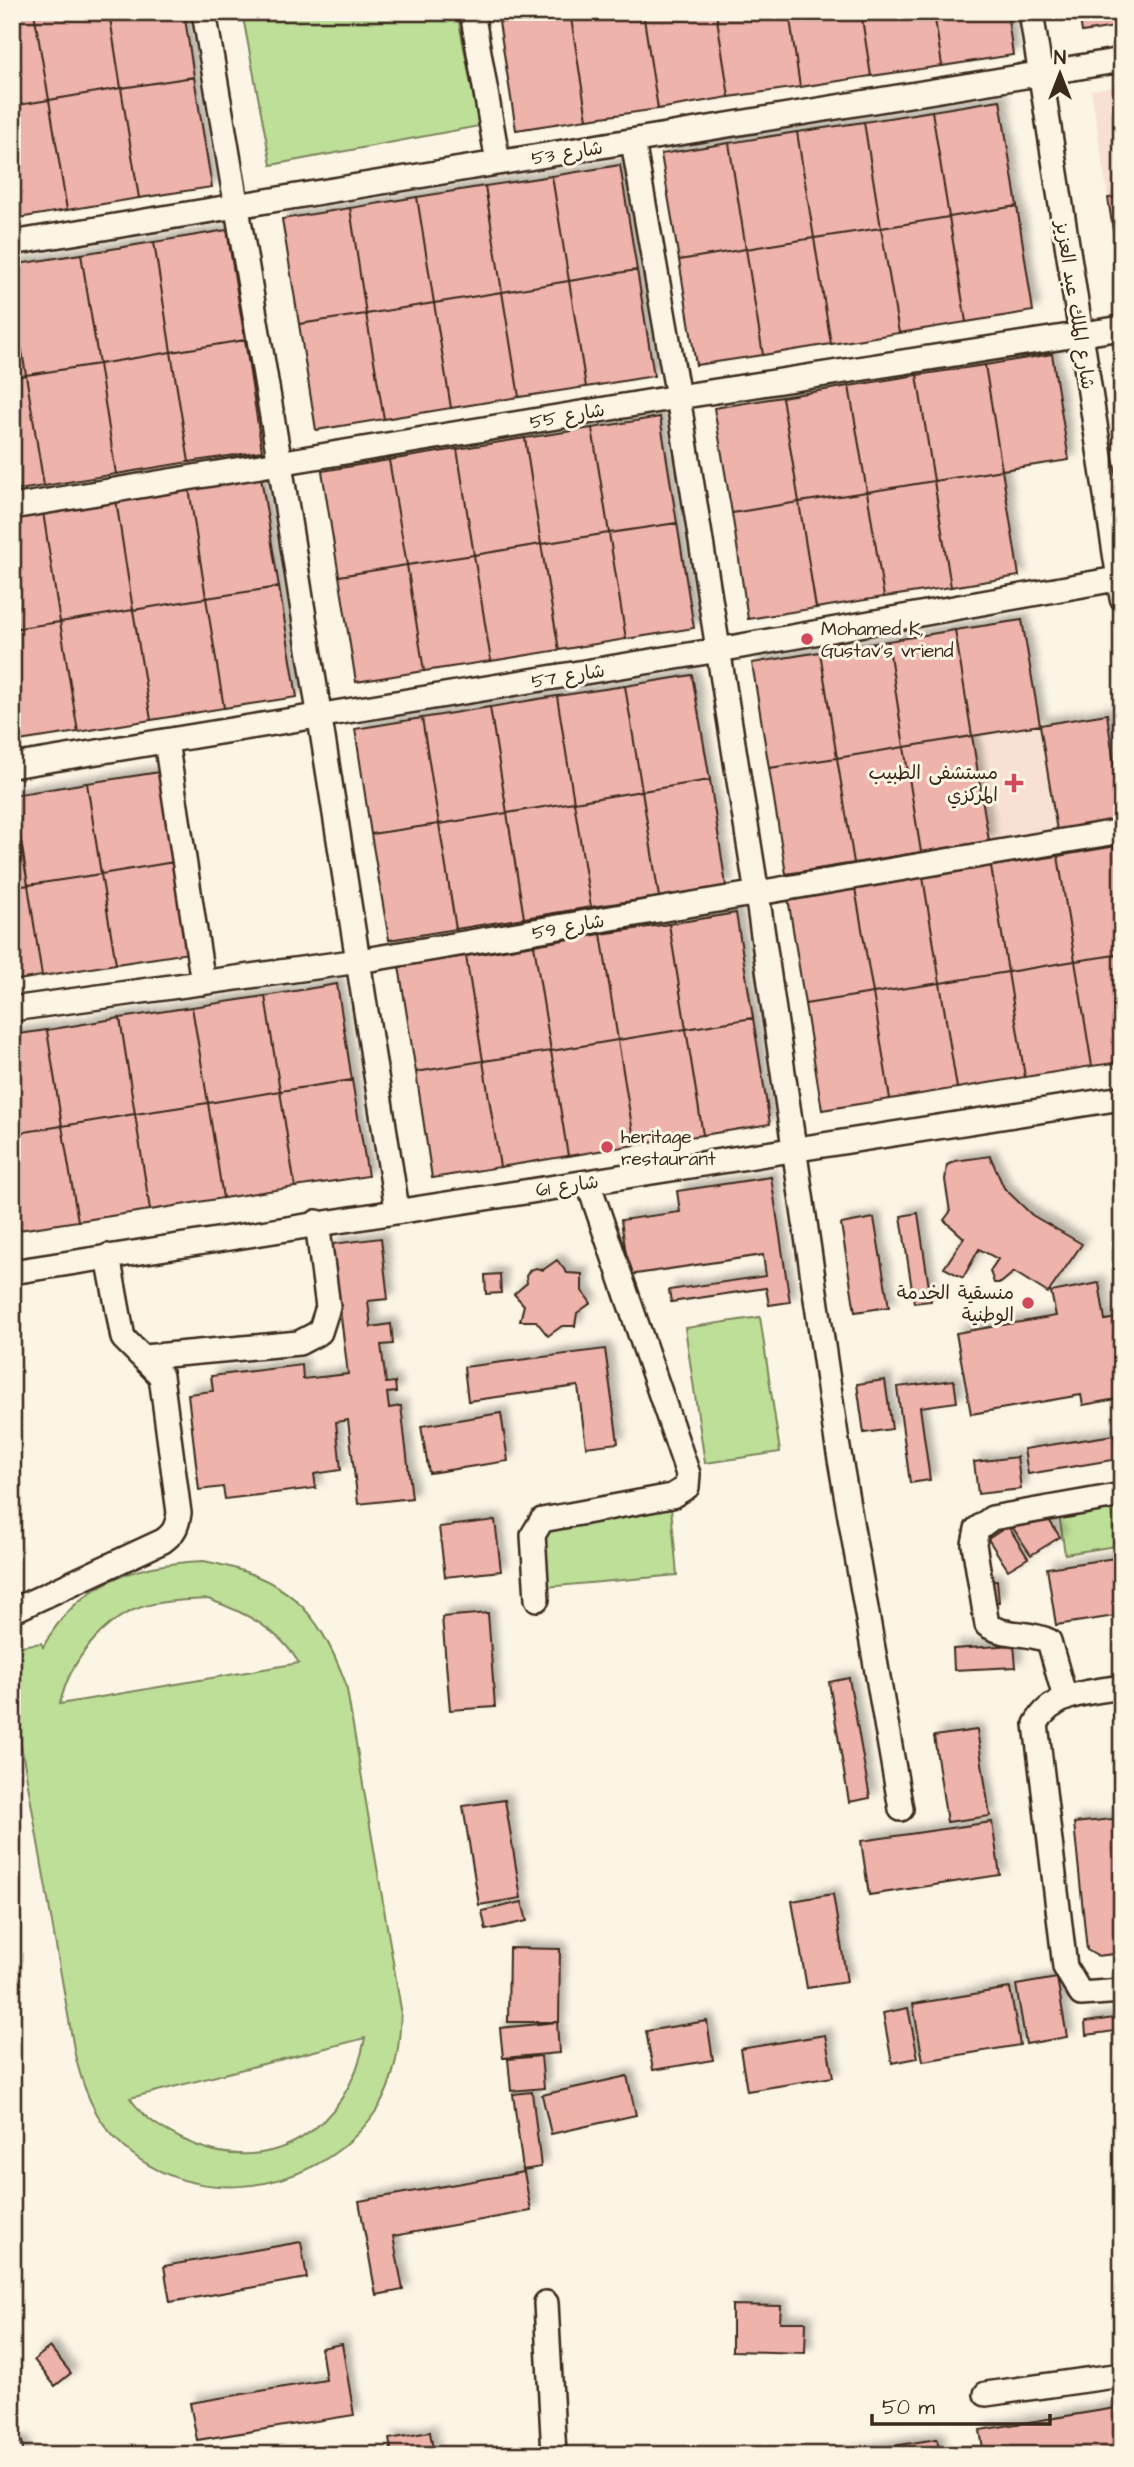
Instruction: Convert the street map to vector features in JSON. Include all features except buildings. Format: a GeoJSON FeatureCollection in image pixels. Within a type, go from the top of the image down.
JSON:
{"type":"FeatureCollection","features":[{"type":"Feature","properties":{"kind":"street"},"geometry":{"type":"LineString","coordinates":[[204,12],[280,464],[397,1209]]}},
{"type":"Feature","properties":{"kind":"street"},"geometry":{"type":"LineString","coordinates":[[472,12],[498,162]]}},
{"type":"Feature","properties":{"kind":"street","name":"شارع الملك عبد العزيز"},"geometry":{"type":"LineString","coordinates":[[1031,12],[1121,585]]}},
{"type":"Feature","properties":{"kind":"street","name":"شارع 53"},"geometry":{"type":"LineString","coordinates":[[12,243],[1122,60]]}},
{"type":"Feature","properties":{"kind":"street"},"geometry":{"type":"LineString","coordinates":[[633,142],[719,650],[837,1442],[901,1809]]}},
{"type":"Feature","properties":{"kind":"street","name":"شارع 55"},"geometry":{"type":"LineString","coordinates":[[12,507],[678,397],[1122,328]]}},
{"type":"Feature","properties":{"kind":"street","name":"شارع 57"},"geometry":{"type":"LineString","coordinates":[[12,766],[1121,585]]}},
{"type":"Feature","properties":{"kind":"street"},"geometry":{"type":"LineString","coordinates":[[166,741],[203,982]]}},
{"type":"Feature","properties":{"kind":"street","name":"شارع 59"},"geometry":{"type":"LineString","coordinates":[[12,1009],[359,961],[1122,831]]}},
{"type":"Feature","properties":{"kind":"street","name":"شارع 61"},"geometry":{"type":"LineString","coordinates":[[12,1272],[397,1209],[795,1152],[1122,1098]]}},
{"type":"Feature","properties":{"kind":"street"},"geometry":{"type":"LineString","coordinates":[[537,1599],[533,1535],[542,1520],[672,1496],[687,1487],[688,1474],[587,1182]]}},
{"type":"Feature","properties":{"kind":"street"},"geometry":{"type":"LineString","coordinates":[[144,1357],[299,1343],[320,1332],[328,1307],[317,1222]]}},
{"type":"Feature","properties":{"kind":"street"},"geometry":{"type":"LineString","coordinates":[[12,1611],[163,1541],[173,1533],[179,1513],[162,1376],[144,1357],[128,1346],[123,1338],[108,1256]]}},
{"type":"Feature","properties":{"kind":"street"},"geometry":{"type":"LineString","coordinates":[[1065,1698],[1049,1641],[1038,1635],[996,1631],[987,1625],[974,1544],[977,1529],[992,1518],[1122,1495]]}},
{"type":"Feature","properties":{"kind":"street"},"geometry":{"type":"LineString","coordinates":[[1122,1687],[1065,1698],[1043,1710],[1036,1724],[1065,1967],[1081,1994],[1122,1991]]}},
{"type":"Feature","properties":{"kind":"street"},"geometry":{"type":"LineString","coordinates":[[546,2303],[554,2455]]}},
{"type":"Feature","properties":{"kind":"street"},"geometry":{"type":"LineString","coordinates":[[986,2394],[1122,2375]]}},
{"type":"Feature","properties":{"kind":"shaded area"},"geometry":{"type":"Polygon","coordinates":[[[1122,85],[1122,196],[1108,198],[1091,90],[1122,85]]]}},
{"type":"Feature","properties":{"kind":"shaded area","name":"مستشفى الطبيب المركزي"},"geometry":{"type":"Polygon","coordinates":[[[1040,725],[1057,831],[989,841],[972,736],[1040,725]]]}},
{"type":"Feature","properties":{"kind":"green space"},"geometry":{"type":"Polygon","coordinates":[[[242,12],[457,12],[479,126],[271,165],[242,12]]]}},
{"type":"Feature","properties":{"kind":"green space"},"geometry":{"type":"Polygon","coordinates":[[[760,1317],[780,1452],[705,1463],[685,1328],[760,1317]]]}},
{"type":"Feature","properties":{"kind":"green space"},"geometry":{"type":"Polygon","coordinates":[[[1122,1498],[1122,1545],[1065,1554],[1058,1508],[1122,1498]]]}},
{"type":"Feature","properties":{"kind":"green space"},"geometry":{"type":"Polygon","coordinates":[[[671,1507],[677,1575],[535,1588],[529,1520],[671,1507]]]}},
{"type":"Feature","properties":{"kind":"green space"},"geometry":{"type":"Polygon","coordinates":[[[204,1561],[256,1576],[277,1586],[310,1615],[335,1657],[346,1684],[401,2009],[398,2048],[388,2087],[376,2111],[348,2142],[314,2166],[276,2180],[236,2186],[196,2183],[158,2170],[124,2147],[97,2114],[90,2100],[75,2055],[12,1693],[12,1647],[41,1643],[43,1647],[73,1607],[110,1581],[132,1572],[204,1561]],[[208,1599],[156,1603],[133,1610],[118,1619],[91,1642],[72,1672],[60,1704],[299,1663],[281,1640],[260,1623],[208,1599]],[[365,2038],[130,2098],[154,2123],[184,2140],[216,2151],[247,2154],[275,2150],[301,2138],[324,2120],[342,2097],[356,2070],[365,2038]]]}},
{"type":"Feature","properties":{"kind":"place","name":"Mohamed K, Gustav’s vriend"},"geometry":{"type":"Point","coordinates":[807,639]}},
{"type":"Feature","properties":{"kind":"place","name":"مستشفى الطبيب المركزي"},"geometry":{"type":"Point","coordinates":[1014,783]}},
{"type":"Feature","properties":{"kind":"place","name":"heritage restaurant"},"geometry":{"type":"Point","coordinates":[607,1147]}},
{"type":"Feature","properties":{"kind":"place","name":"منسقية الخدمة الوطنية"},"geometry":{"type":"Point","coordinates":[1028,1303]}}]}
